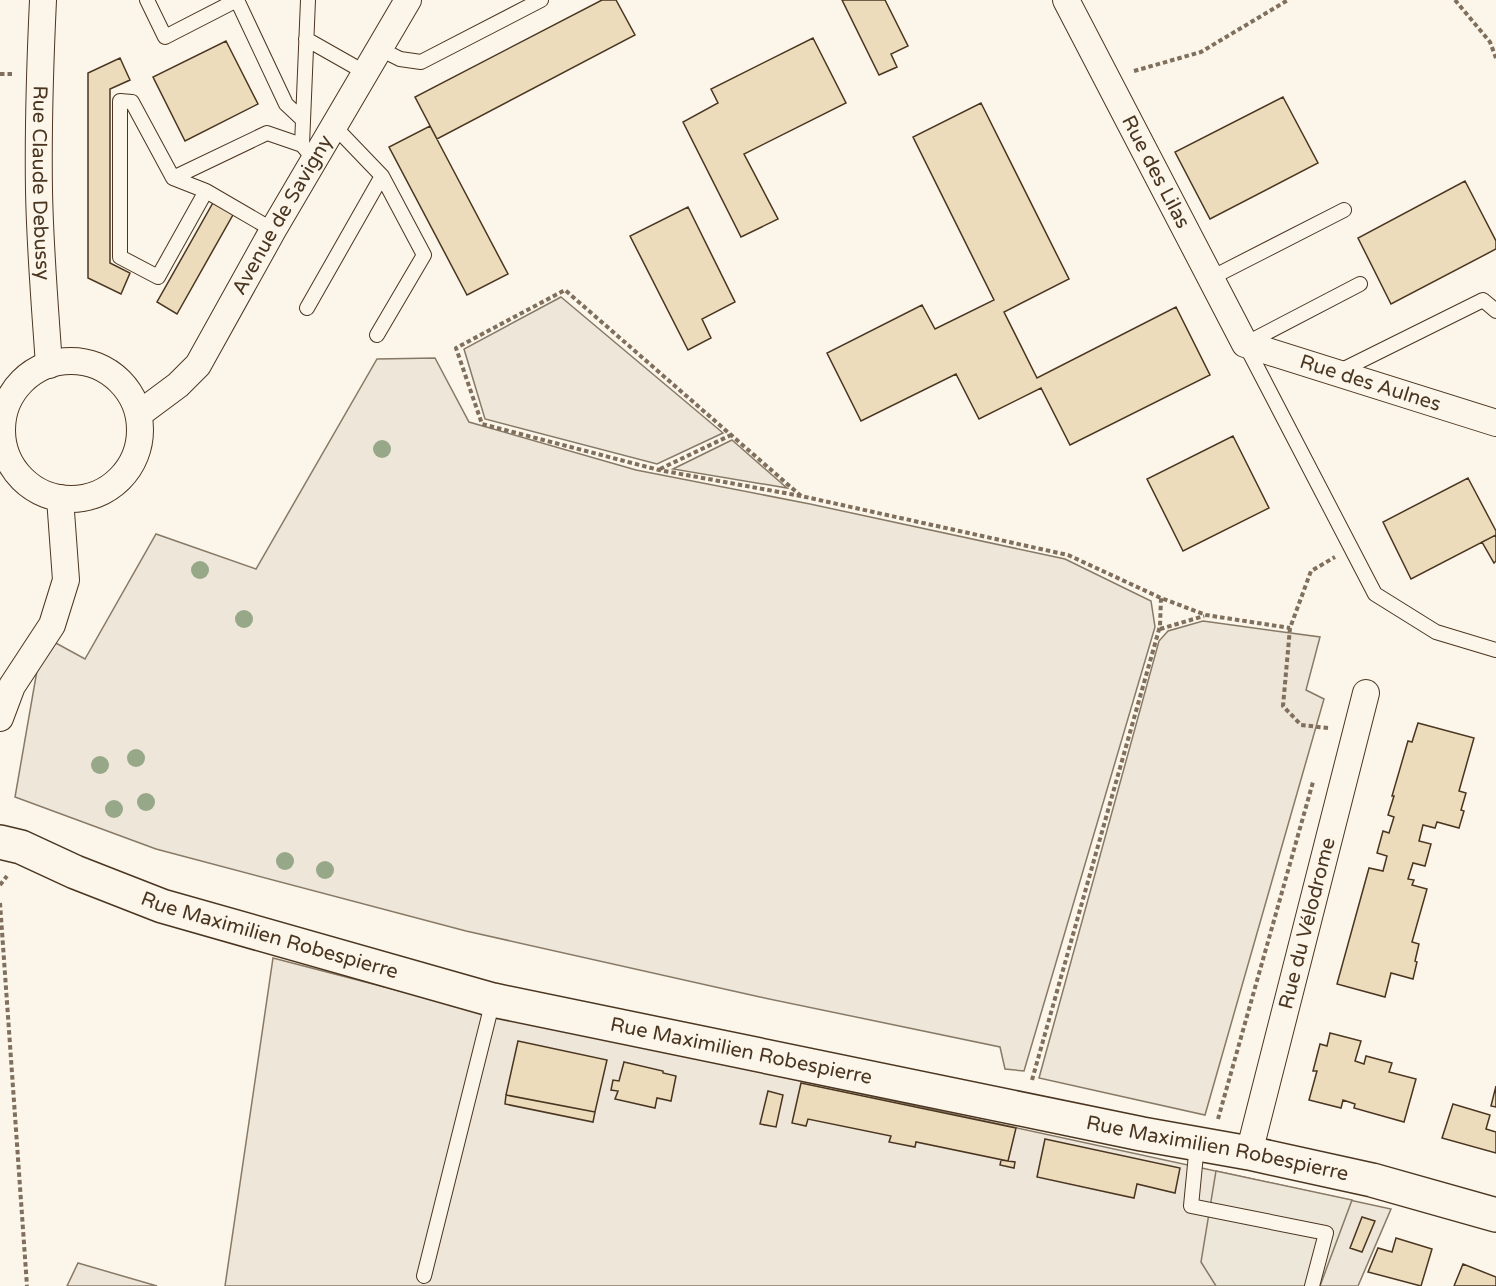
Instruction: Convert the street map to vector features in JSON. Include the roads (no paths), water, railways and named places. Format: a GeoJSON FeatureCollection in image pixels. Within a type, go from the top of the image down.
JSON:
{"type":"FeatureCollection","features":[{"type":"Feature","properties":{"kind":"street","name":"Rue Claude Debussy"},"geometry":{"type":"LineString","coordinates":[[43,0],[39,75],[39,193],[49,364]]}},
{"type":"Feature","properties":{"kind":"street","name":"Avenue de Savigny"},"geometry":{"type":"LineString","coordinates":[[139,414],[178,385],[198,366],[273,230],[308,152],[334,126],[408,0]]}},
{"type":"Feature","properties":{"kind":"street","name":"Rue des Lilas"},"geometry":{"type":"LineString","coordinates":[[1066,0],[1245,344]]}},
{"type":"Feature","properties":{"kind":"street","name":"Rue des Aulnes"},"geometry":{"type":"LineString","coordinates":[[1245,344],[1496,423]]}},
{"type":"Feature","properties":{"kind":"street"},"geometry":{"type":"LineString","coordinates":[[72,361],[94,364],[114,376],[122,384],[139,414],[140,436],[135,458],[123,477],[105,491],[83,498],[60,498],[39,491],[21,477],[4,458],[4,413],[13,392],[29,375],[49,364],[72,361]]}},
{"type":"Feature","properties":{"kind":"street"},"geometry":{"type":"LineString","coordinates":[[0,718],[12,686],[52,625],[66,580],[60,498]]}},
{"type":"Feature","properties":{"kind":"street","name":"Rue du Vélodrome"},"geometry":{"type":"LineString","coordinates":[[1249,1153],[1364,700]]}},
{"type":"Feature","properties":{"kind":"street","name":"Rue Maximilien Robespierre"},"geometry":{"type":"LineString","coordinates":[[0,842],[21,847],[75,872],[162,906],[493,1000],[1249,1153],[1372,1180],[1496,1215]]}},
{"type":"Feature","properties":{"kind":"lane"},"geometry":{"type":"LineString","coordinates":[[147,0],[165,37],[237,0],[286,104],[303,120]]}},
{"type":"Feature","properties":{"kind":"lane"},"geometry":{"type":"LineString","coordinates":[[308,0],[303,120],[308,152]]}},
{"type":"Feature","properties":{"kind":"lane"},"geometry":{"type":"LineString","coordinates":[[380,49],[400,59],[421,62],[541,0]]}},
{"type":"Feature","properties":{"kind":"lane"},"geometry":{"type":"LineString","coordinates":[[306,39],[366,72]]}},
{"type":"Feature","properties":{"kind":"lane"},"geometry":{"type":"LineString","coordinates":[[206,191],[158,277],[120,257],[120,101],[132,102],[173,178],[206,191],[273,230]]}},
{"type":"Feature","properties":{"kind":"lane"},"geometry":{"type":"LineString","coordinates":[[334,126],[382,176],[424,255],[377,335]]}},
{"type":"Feature","properties":{"kind":"lane"},"geometry":{"type":"LineString","coordinates":[[173,178],[267,133],[308,152]]}},
{"type":"Feature","properties":{"kind":"lane"},"geometry":{"type":"LineString","coordinates":[[307,308],[382,176]]}},
{"type":"Feature","properties":{"kind":"lane"},"geometry":{"type":"LineString","coordinates":[[1211,278],[1344,210]]}},
{"type":"Feature","properties":{"kind":"lane"},"geometry":{"type":"LineString","coordinates":[[1360,284],[1245,344],[1375,594],[1436,632],[1496,650]]}},
{"type":"Feature","properties":{"kind":"lane"},"geometry":{"type":"LineString","coordinates":[[1338,372],[1483,300],[1496,311]]}},
{"type":"Feature","properties":{"kind":"lane"},"geometry":{"type":"LineString","coordinates":[[424,1276],[493,1000]]}},
{"type":"Feature","properties":{"kind":"lane"},"geometry":{"type":"LineString","coordinates":[[1203,1145],[1191,1206],[1326,1233],[1312,1286]]}}]}
